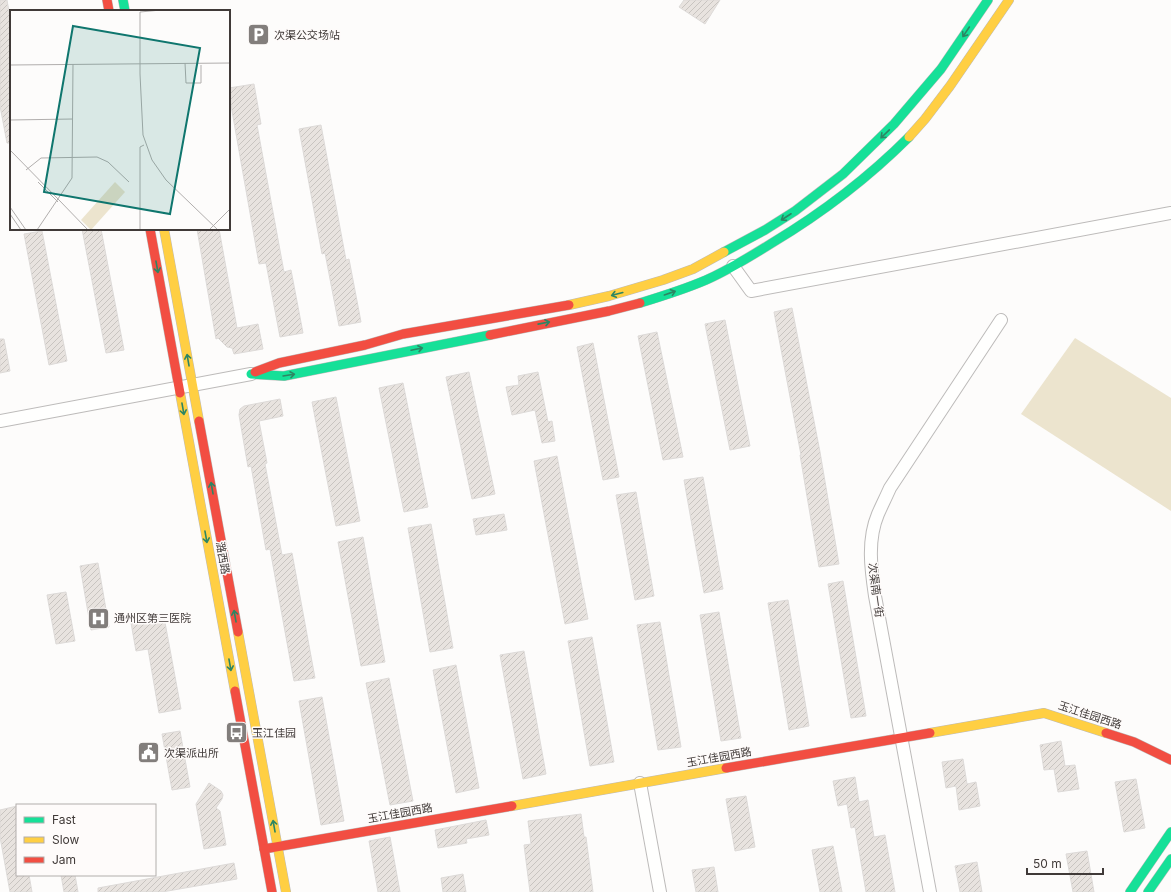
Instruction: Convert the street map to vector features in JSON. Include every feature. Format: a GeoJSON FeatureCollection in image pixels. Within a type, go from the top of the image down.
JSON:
{"type":"FeatureCollection","features":[{"type":"Feature","properties":{"kind":"main road"},"geometry":{"type":"LineString","coordinates":[[107,0],[109,10]]}},
{"type":"Feature","properties":{"kind":"main road"},"geometry":{"type":"LineString","coordinates":[[123,0],[125,10]]}},
{"type":"Feature","properties":{"kind":"main road"},"geometry":{"type":"LineString","coordinates":[[251,374],[279,363],[365,345],[403,334],[579,303],[663,280],[693,269],[765,230],[795,211],[843,174],[894,124],[942,69],[988,0]]}},
{"type":"Feature","properties":{"kind":"main road"},"geometry":{"type":"LineString","coordinates":[[251,374],[284,376],[609,311],[643,302],[699,283],[733,266],[790,233],[865,178],[910,135],[941,98],[1009,0]]}},
{"type":"Feature","properties":{"kind":"main road","name":"潞西路"},"geometry":{"type":"LineString","coordinates":[[150,230],[272,892]]}},
{"type":"Feature","properties":{"kind":"main road","name":"潞西路"},"geometry":{"type":"LineString","coordinates":[[164,230],[286,892]]}},
{"type":"Feature","properties":{"kind":"main road","name":"玉江佳园西路"},"geometry":{"type":"LineString","coordinates":[[264,849],[1044,713],[1134,742],[1171,760]]}},
{"type":"Feature","properties":{"kind":"main road"},"geometry":{"type":"LineString","coordinates":[[1130,892],[1171,832]]}},
{"type":"Feature","properties":{"kind":"main road"},"geometry":{"type":"LineString","coordinates":[[1148,892],[1171,859]]}},
{"type":"Feature","properties":{"kind":"street"},"geometry":{"type":"LineString","coordinates":[[733,266],[751,291],[1171,213]]}},
{"type":"Feature","properties":{"kind":"street","name":"次渠南一街"},"geometry":{"type":"LineString","coordinates":[[930,892],[874,590],[871,570],[872,540],[878,515],[890,488],[1001,320]]}},
{"type":"Feature","properties":{"kind":"street"},"geometry":{"type":"LineString","coordinates":[[0,421],[251,374]]}},
{"type":"Feature","properties":{"kind":"street"},"geometry":{"type":"LineString","coordinates":[[640,783],[660,892]]}},
{"type":"Feature","properties":{"kind":"shaded area"},"geometry":{"type":"Polygon","coordinates":[[[1075,338],[1171,398],[1171,511],[1021,414],[1075,338]]]}},
{"type":"Feature","properties":{"kind":"building"},"geometry":{"type":"Polygon","coordinates":[[[0,0],[7,0],[10,17],[10,143],[7,143],[0,106],[0,0]]]}},
{"type":"Feature","properties":{"kind":"building"},"geometry":{"type":"Polygon","coordinates":[[[684,0],[720,0],[705,24],[679,7],[684,0]]]}},
{"type":"Feature","properties":{"kind":"building"},"geometry":{"type":"Polygon","coordinates":[[[254,84],[261,124],[257,125],[284,272],[291,270],[303,333],[280,337],[266,263],[259,264],[230,100],[230,88],[254,84]]]}},
{"type":"Feature","properties":{"kind":"building"},"geometry":{"type":"Polygon","coordinates":[[[321,125],[346,260],[349,259],[361,322],[339,326],[325,253],[322,254],[299,129],[321,125]]]}},
{"type":"Feature","properties":{"kind":"building"},"geometry":{"type":"Polygon","coordinates":[[[82,230],[101,230],[124,350],[106,353],[82,230]]]}},
{"type":"Feature","properties":{"kind":"building"},"geometry":{"type":"Polygon","coordinates":[[[197,230],[219,230],[237,328],[258,324],[263,349],[234,354],[232,348],[227,347],[218,338],[216,339],[197,230]]]}},
{"type":"Feature","properties":{"kind":"building"},"geometry":{"type":"Polygon","coordinates":[[[42,231],[67,361],[49,365],[24,234],[42,231]]]}},
{"type":"Feature","properties":{"kind":"building"},"geometry":{"type":"Polygon","coordinates":[[[792,308],[820,452],[839,564],[819,567],[801,455],[774,312],[792,308]]]}},
{"type":"Feature","properties":{"kind":"building"},"geometry":{"type":"Polygon","coordinates":[[[725,320],[750,446],[730,450],[705,324],[725,320]]]}},
{"type":"Feature","properties":{"kind":"building"},"geometry":{"type":"Polygon","coordinates":[[[657,332],[683,457],[663,460],[638,336],[657,332]]]}},
{"type":"Feature","properties":{"kind":"building"},"geometry":{"type":"Polygon","coordinates":[[[0,339],[4,339],[10,371],[0,373],[0,339]]]}},
{"type":"Feature","properties":{"kind":"building"},"geometry":{"type":"Polygon","coordinates":[[[593,343],[619,477],[603,480],[577,347],[593,343]]]}},
{"type":"Feature","properties":{"kind":"building"},"geometry":{"type":"Polygon","coordinates":[[[469,372],[495,494],[472,499],[446,377],[469,372]]]}},
{"type":"Feature","properties":{"kind":"building"},"geometry":{"type":"Polygon","coordinates":[[[538,372],[548,422],[552,421],[555,441],[542,443],[535,410],[512,415],[506,387],[519,385],[518,376],[538,372]]]}},
{"type":"Feature","properties":{"kind":"building"},"geometry":{"type":"Polygon","coordinates":[[[403,383],[428,507],[404,512],[379,388],[403,383]]]}},
{"type":"Feature","properties":{"kind":"building"},"geometry":{"type":"Polygon","coordinates":[[[336,397],[360,521],[336,526],[312,402],[336,397]]]}},
{"type":"Feature","properties":{"kind":"building"},"geometry":{"type":"Polygon","coordinates":[[[280,399],[283,416],[259,421],[267,463],[265,464],[282,555],[292,553],[315,678],[294,681],[270,549],[266,550],[251,466],[248,467],[239,415],[240,409],[244,406],[280,399]]]}},
{"type":"Feature","properties":{"kind":"building"},"geometry":{"type":"Polygon","coordinates":[[[557,456],[588,619],[565,624],[534,461],[557,456]]]}},
{"type":"Feature","properties":{"kind":"building"},"geometry":{"type":"Polygon","coordinates":[[[703,477],[723,589],[704,593],[684,480],[703,477]]]}},
{"type":"Feature","properties":{"kind":"building"},"geometry":{"type":"Polygon","coordinates":[[[636,492],[654,596],[635,600],[616,495],[636,492]]]}},
{"type":"Feature","properties":{"kind":"building"},"geometry":{"type":"Polygon","coordinates":[[[504,514],[507,530],[476,535],[473,519],[504,514]]]}},
{"type":"Feature","properties":{"kind":"building"},"geometry":{"type":"Polygon","coordinates":[[[431,524],[453,648],[430,652],[408,528],[431,524]]]}},
{"type":"Feature","properties":{"kind":"building"},"geometry":{"type":"Polygon","coordinates":[[[363,537],[385,662],[361,666],[338,542],[363,537]]]}},
{"type":"Feature","properties":{"kind":"building"},"geometry":{"type":"Polygon","coordinates":[[[98,563],[109,627],[91,630],[80,566],[98,563]]]}},
{"type":"Feature","properties":{"kind":"building"},"geometry":{"type":"Polygon","coordinates":[[[843,581],[866,716],[851,718],[828,584],[843,581]]]}},
{"type":"Feature","properties":{"kind":"building"},"geometry":{"type":"Polygon","coordinates":[[[66,592],[75,641],[56,644],[47,595],[66,592]]]}},
{"type":"Feature","properties":{"kind":"building"},"geometry":{"type":"Polygon","coordinates":[[[788,600],[809,726],[789,730],[768,603],[788,600]]]}},
{"type":"Feature","properties":{"kind":"building"},"geometry":{"type":"Polygon","coordinates":[[[719,612],[741,738],[721,741],[700,615],[719,612]]]}},
{"type":"Feature","properties":{"kind":"building"},"geometry":{"type":"Polygon","coordinates":[[[164,617],[181,709],[159,713],[148,649],[136,651],[131,623],[164,617]]]}},
{"type":"Feature","properties":{"kind":"building"},"geometry":{"type":"Polygon","coordinates":[[[660,622],[681,747],[658,750],[637,625],[660,622]]]}},
{"type":"Feature","properties":{"kind":"building"},"geometry":{"type":"Polygon","coordinates":[[[592,637],[614,762],[590,766],[568,641],[592,637]]]}},
{"type":"Feature","properties":{"kind":"building"},"geometry":{"type":"Polygon","coordinates":[[[524,651],[546,774],[523,779],[500,655],[524,651]]]}},
{"type":"Feature","properties":{"kind":"building"},"geometry":{"type":"Polygon","coordinates":[[[456,665],[479,788],[456,793],[433,670],[456,665]]]}},
{"type":"Feature","properties":{"kind":"building"},"geometry":{"type":"Polygon","coordinates":[[[389,678],[413,801],[390,805],[366,683],[389,678]]]}},
{"type":"Feature","properties":{"kind":"building"},"geometry":{"type":"Polygon","coordinates":[[[322,697],[344,821],[321,825],[299,701],[322,697]]]}},
{"type":"Feature","properties":{"kind":"building"},"geometry":{"type":"Polygon","coordinates":[[[180,731],[190,787],[172,790],[162,734],[180,731]]]}},
{"type":"Feature","properties":{"kind":"building"},"geometry":{"type":"Polygon","coordinates":[[[1061,741],[1065,766],[1075,765],[1079,789],[1058,792],[1054,769],[1044,770],[1040,745],[1061,741]]]}},
{"type":"Feature","properties":{"kind":"building"},"geometry":{"type":"Polygon","coordinates":[[[963,759],[967,784],[976,782],[980,806],[959,810],[956,786],[946,788],[942,762],[963,759]]]}},
{"type":"Feature","properties":{"kind":"building"},"geometry":{"type":"Polygon","coordinates":[[[855,777],[859,802],[868,800],[874,837],[885,835],[895,892],[866,892],[855,827],[851,828],[847,804],[838,806],[833,781],[855,777]]]}},
{"type":"Feature","properties":{"kind":"building"},"geometry":{"type":"Polygon","coordinates":[[[1136,779],[1145,828],[1124,832],[1115,782],[1136,779]]]}},
{"type":"Feature","properties":{"kind":"building"},"geometry":{"type":"Polygon","coordinates":[[[209,783],[221,791],[223,795],[216,808],[220,811],[226,845],[204,849],[196,804],[209,783]]]}},
{"type":"Feature","properties":{"kind":"building"},"geometry":{"type":"Polygon","coordinates":[[[746,796],[755,847],[735,851],[726,799],[746,796]]]}},
{"type":"Feature","properties":{"kind":"building"},"geometry":{"type":"Polygon","coordinates":[[[16,806],[16,876],[29,876],[32,892],[10,892],[0,837],[0,810],[16,806]]]}},
{"type":"Feature","properties":{"kind":"building"},"geometry":{"type":"Polygon","coordinates":[[[581,814],[584,837],[586,837],[593,892],[530,892],[524,845],[531,844],[528,821],[581,814]]]}},
{"type":"Feature","properties":{"kind":"building"},"geometry":{"type":"Polygon","coordinates":[[[486,820],[489,835],[466,839],[467,843],[438,848],[435,830],[486,820]]]}},
{"type":"Feature","properties":{"kind":"building"},"geometry":{"type":"Polygon","coordinates":[[[390,837],[400,892],[378,892],[369,841],[390,837]]]}},
{"type":"Feature","properties":{"kind":"building"},"geometry":{"type":"Polygon","coordinates":[[[833,846],[842,892],[820,892],[812,850],[833,846]]]}},
{"type":"Feature","properties":{"kind":"building"},"geometry":{"type":"Polygon","coordinates":[[[1087,851],[1094,892],[1073,892],[1066,854],[1087,851]]]}},
{"type":"Feature","properties":{"kind":"building"},"geometry":{"type":"Polygon","coordinates":[[[977,862],[982,892],[960,892],[955,866],[977,862]]]}},
{"type":"Feature","properties":{"kind":"building"},"geometry":{"type":"Polygon","coordinates":[[[234,863],[237,879],[162,892],[98,892],[98,888],[234,863]]]}},
{"type":"Feature","properties":{"kind":"building"},"geometry":{"type":"Polygon","coordinates":[[[714,867],[718,892],[696,892],[692,870],[714,867]]]}},
{"type":"Feature","properties":{"kind":"building"},"geometry":{"type":"Polygon","coordinates":[[[463,874],[466,892],[443,892],[441,878],[463,874]]]}},
{"type":"Feature","properties":{"kind":"building"},"geometry":{"type":"Polygon","coordinates":[[[61,876],[75,876],[78,892],[64,892],[61,876]]]}},
{"type":"Feature","properties":{"kind":"traffic: fast"},"geometry":{"type":"LineString","coordinates":[[123,0],[125,10]]}},
{"type":"Feature","properties":{"kind":"traffic: fast"},"geometry":{"type":"LineString","coordinates":[[724,252],[765,230],[795,211],[843,174],[894,124],[941,69],[988,0]]}},
{"type":"Feature","properties":{"kind":"traffic: fast"},"geometry":{"type":"LineString","coordinates":[[640,303],[715,276],[791,232],[861,181],[909,137]]}},
{"type":"Feature","properties":{"kind":"traffic: fast"},"geometry":{"type":"LineString","coordinates":[[251,374],[284,376],[490,335]]}},
{"type":"Feature","properties":{"kind":"traffic: fast"},"geometry":{"type":"LineString","coordinates":[[1130,892],[1171,832]]}},
{"type":"Feature","properties":{"kind":"traffic: fast"},"geometry":{"type":"LineString","coordinates":[[1148,892],[1171,859]]}},
{"type":"Feature","properties":{"kind":"traffic: slow"},"geometry":{"type":"LineString","coordinates":[[909,137],[950,86],[1009,0]]}},
{"type":"Feature","properties":{"kind":"traffic: slow"},"geometry":{"type":"LineString","coordinates":[[164,230],[199,421]]}},
{"type":"Feature","properties":{"kind":"traffic: slow"},"geometry":{"type":"LineString","coordinates":[[569,305],[609,296],[663,280],[693,269],[724,252]]}},
{"type":"Feature","properties":{"kind":"traffic: slow"},"geometry":{"type":"LineString","coordinates":[[180,393],[235,691]]}},
{"type":"Feature","properties":{"kind":"traffic: slow"},"geometry":{"type":"LineString","coordinates":[[238,632],[286,892]]}},
{"type":"Feature","properties":{"kind":"traffic: slow"},"geometry":{"type":"LineString","coordinates":[[930,733],[1044,713],[1106,733]]}},
{"type":"Feature","properties":{"kind":"traffic: slow"},"geometry":{"type":"LineString","coordinates":[[512,806],[726,768]]}},
{"type":"Feature","properties":{"kind":"traffic: jam"},"geometry":{"type":"LineString","coordinates":[[107,0],[109,10]]}},
{"type":"Feature","properties":{"kind":"traffic: jam"},"geometry":{"type":"LineString","coordinates":[[150,230],[180,393]]}},
{"type":"Feature","properties":{"kind":"traffic: jam"},"geometry":{"type":"LineString","coordinates":[[490,335],[609,311],[640,303]]}},
{"type":"Feature","properties":{"kind":"traffic: jam"},"geometry":{"type":"LineString","coordinates":[[255,372],[279,363],[365,345],[403,334],[569,305]]}},
{"type":"Feature","properties":{"kind":"traffic: jam"},"geometry":{"type":"LineString","coordinates":[[199,421],[238,632]]}},
{"type":"Feature","properties":{"kind":"traffic: jam"},"geometry":{"type":"LineString","coordinates":[[235,691],[272,892]]}},
{"type":"Feature","properties":{"kind":"traffic: jam"},"geometry":{"type":"LineString","coordinates":[[726,768],[930,733]]}},
{"type":"Feature","properties":{"kind":"traffic: jam"},"geometry":{"type":"LineString","coordinates":[[1106,733],[1134,742],[1171,760]]}},
{"type":"Feature","properties":{"kind":"traffic: jam"},"geometry":{"type":"LineString","coordinates":[[264,849],[512,806]]}},
{"type":"Feature","properties":{"kind":"place","name":"次渠公交场站"},"geometry":{"type":"Point","coordinates":[258,35]}},
{"type":"Feature","properties":{"kind":"place","name":"通州区第三医院"},"geometry":{"type":"Point","coordinates":[99,618]}},
{"type":"Feature","properties":{"kind":"place","name":"玉江佳园"},"geometry":{"type":"Point","coordinates":[236,733]}},
{"type":"Feature","properties":{"kind":"place","name":"次渠派出所"},"geometry":{"type":"Point","coordinates":[148,753]}}]}
